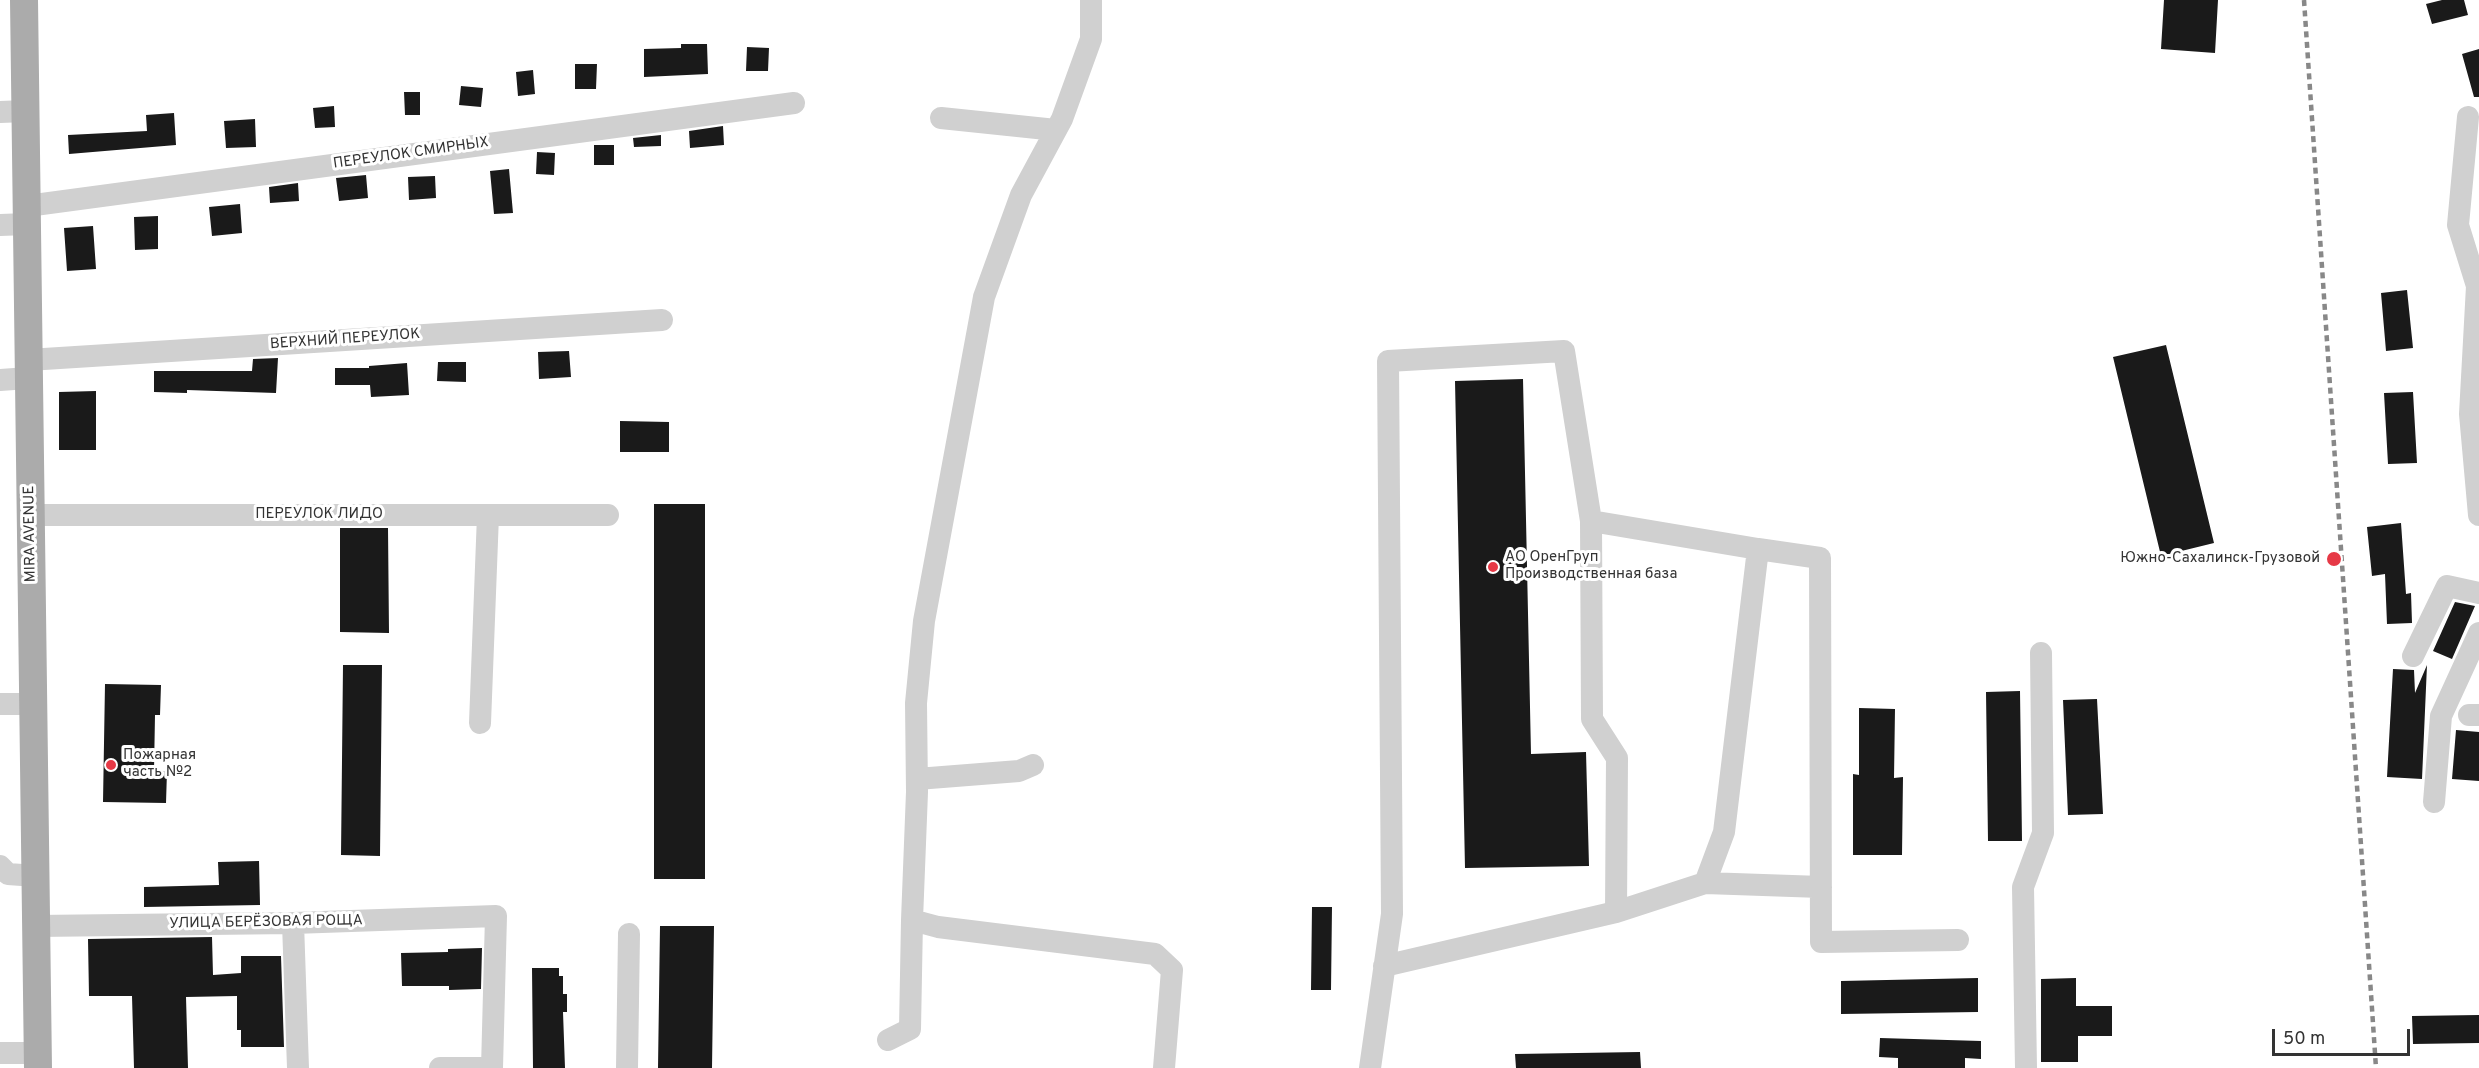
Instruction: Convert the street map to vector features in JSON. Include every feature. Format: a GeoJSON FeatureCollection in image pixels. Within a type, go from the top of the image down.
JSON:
{"type":"FeatureCollection","features":[{"type":"Feature","properties":{"kind":"main road","name":"MIRA AVENUE"},"geometry":{"type":"LineString","coordinates":[[24,0],[13,111],[18,218],[19,373],[31,515],[38,1061]]}},
{"type":"Feature","properties":{"kind":"street"},"geometry":{"type":"LineString","coordinates":[[888,1040],[910,1029],[917,779],[916,704],[924,621],[984,297],[1021,195],[1056,130],[1091,39],[1091,0]]}},
{"type":"Feature","properties":{"kind":"street","name":"ПЕРЕУЛОК СМИРНЫХ"},"geometry":{"type":"LineString","coordinates":[[18,218],[794,103]]}},
{"type":"Feature","properties":{"kind":"street"},"geometry":{"type":"LineString","coordinates":[[2468,117],[2458,225],[2478,285],[2470,414],[2479,515]]}},
{"type":"Feature","properties":{"kind":"street"},"geometry":{"type":"LineString","coordinates":[[941,118],[1056,130]]}},
{"type":"Feature","properties":{"kind":"street","name":"ВЕРХНИЙ ПЕРЕУЛОК"},"geometry":{"type":"LineString","coordinates":[[19,373],[662,320]]}},
{"type":"Feature","properties":{"kind":"street"},"geometry":{"type":"LineString","coordinates":[[1370,1068],[1392,914],[1388,361],[1564,351],[1591,521],[1592,719],[1617,758],[1616,912]]}},
{"type":"Feature","properties":{"kind":"street","name":"ПЕРЕУЛОК ЛИДО"},"geometry":{"type":"LineString","coordinates":[[31,515],[608,515]]}},
{"type":"Feature","properties":{"kind":"street"},"geometry":{"type":"LineString","coordinates":[[480,723],[488,515]]}},
{"type":"Feature","properties":{"kind":"street"},"geometry":{"type":"LineString","coordinates":[[1591,521],[1820,558],[1821,942],[1958,940]]}},
{"type":"Feature","properties":{"kind":"street"},"geometry":{"type":"LineString","coordinates":[[1705,883],[1724,832],[1758,549]]}},
{"type":"Feature","properties":{"kind":"street"},"geometry":{"type":"LineString","coordinates":[[2413,656],[2447,586],[2479,593]]}},
{"type":"Feature","properties":{"kind":"street"},"geometry":{"type":"LineString","coordinates":[[2434,802],[2441,716],[2479,633]]}},
{"type":"Feature","properties":{"kind":"street"},"geometry":{"type":"LineString","coordinates":[[2026,1068],[2023,887],[2043,833],[2041,652]]}},
{"type":"Feature","properties":{"kind":"street"},"geometry":{"type":"LineString","coordinates":[[0,704],[33,704]]}},
{"type":"Feature","properties":{"kind":"street"},"geometry":{"type":"LineString","coordinates":[[917,779],[1019,771],[1033,765]]}},
{"type":"Feature","properties":{"kind":"street"},"geometry":{"type":"LineString","coordinates":[[0,866],[8,874],[36,876]]}},
{"type":"Feature","properties":{"kind":"street"},"geometry":{"type":"LineString","coordinates":[[1384,966],[1616,912],[1705,883],[1821,887]]}},
{"type":"Feature","properties":{"kind":"street","name":"УЛИЦА БЕРЁЗОВАЯ РОЩА"},"geometry":{"type":"LineString","coordinates":[[36,926],[293,923],[496,916],[492,1068]]}},
{"type":"Feature","properties":{"kind":"street"},"geometry":{"type":"LineString","coordinates":[[912,920],[938,927],[1155,954],[1172,970],[1164,1068]]}},
{"type":"Feature","properties":{"kind":"street"},"geometry":{"type":"LineString","coordinates":[[293,923],[298,1068]]}},
{"type":"Feature","properties":{"kind":"street"},"geometry":{"type":"LineString","coordinates":[[627,1068],[629,933]]}},
{"type":"Feature","properties":{"kind":"street"},"geometry":{"type":"LineString","coordinates":[[0,1053],[38,1061]]}},
{"type":"Feature","properties":{"kind":"street"},"geometry":{"type":"LineString","coordinates":[[440,1068],[492,1068]]}},
{"type":"Feature","properties":{"kind":"building"},"geometry":{"type":"Polygon","coordinates":[[[2164,0],[2218,0],[2215,53],[2161,49],[2164,0]]]}},
{"type":"Feature","properties":{"kind":"building"},"geometry":{"type":"Polygon","coordinates":[[[2442,0],[2464,0],[2468,15],[2432,24],[2426,4],[2442,0]]]}},
{"type":"Feature","properties":{"kind":"building"},"geometry":{"type":"Polygon","coordinates":[[[681,44],[707,44],[708,74],[644,77],[644,49],[681,48],[681,44]]]}},
{"type":"Feature","properties":{"kind":"building"},"geometry":{"type":"Polygon","coordinates":[[[747,47],[769,48],[768,71],[746,71],[747,47]]]}},
{"type":"Feature","properties":{"kind":"building"},"geometry":{"type":"Polygon","coordinates":[[[2479,49],[2479,97],[2474,97],[2462,54],[2479,49]]]}},
{"type":"Feature","properties":{"kind":"building"},"geometry":{"type":"Polygon","coordinates":[[[575,64],[597,64],[596,89],[575,89],[575,64]]]}},
{"type":"Feature","properties":{"kind":"building"},"geometry":{"type":"Polygon","coordinates":[[[533,70],[535,94],[518,96],[516,72],[533,70]]]}},
{"type":"Feature","properties":{"kind":"building"},"geometry":{"type":"Polygon","coordinates":[[[461,86],[483,88],[481,107],[459,105],[461,86]]]}},
{"type":"Feature","properties":{"kind":"building"},"geometry":{"type":"Polygon","coordinates":[[[404,92],[420,92],[420,115],[405,115],[404,92]]]}},
{"type":"Feature","properties":{"kind":"building"},"geometry":{"type":"Polygon","coordinates":[[[334,106],[335,127],[315,128],[313,108],[334,106]]]}},
{"type":"Feature","properties":{"kind":"building"},"geometry":{"type":"Polygon","coordinates":[[[174,113],[176,145],[69,154],[68,135],[147,131],[146,115],[174,113]]]}},
{"type":"Feature","properties":{"kind":"building"},"geometry":{"type":"Polygon","coordinates":[[[255,119],[256,147],[226,148],[224,121],[255,119]]]}},
{"type":"Feature","properties":{"kind":"building"},"geometry":{"type":"Polygon","coordinates":[[[723,126],[724,145],[690,148],[689,131],[723,126]]]}},
{"type":"Feature","properties":{"kind":"building"},"geometry":{"type":"Polygon","coordinates":[[[661,135],[661,146],[634,147],[633,138],[661,135]]]}},
{"type":"Feature","properties":{"kind":"building"},"geometry":{"type":"Polygon","coordinates":[[[594,145],[614,145],[614,165],[594,165],[594,145]]]}},
{"type":"Feature","properties":{"kind":"building"},"geometry":{"type":"Polygon","coordinates":[[[537,152],[555,153],[554,175],[536,174],[537,152]]]}},
{"type":"Feature","properties":{"kind":"building"},"geometry":{"type":"Polygon","coordinates":[[[509,169],[513,213],[494,214],[490,171],[509,169]]]}},
{"type":"Feature","properties":{"kind":"building"},"geometry":{"type":"Polygon","coordinates":[[[366,175],[368,198],[339,201],[336,178],[366,175]]]}},
{"type":"Feature","properties":{"kind":"building"},"geometry":{"type":"Polygon","coordinates":[[[435,176],[436,198],[409,200],[408,177],[435,176]]]}},
{"type":"Feature","properties":{"kind":"building"},"geometry":{"type":"Polygon","coordinates":[[[298,183],[299,201],[270,203],[269,187],[298,183]]]}},
{"type":"Feature","properties":{"kind":"building"},"geometry":{"type":"Polygon","coordinates":[[[240,204],[242,233],[212,236],[209,207],[240,204]]]}},
{"type":"Feature","properties":{"kind":"building"},"geometry":{"type":"Polygon","coordinates":[[[158,216],[158,249],[135,250],[134,217],[158,216]]]}},
{"type":"Feature","properties":{"kind":"building"},"geometry":{"type":"Polygon","coordinates":[[[93,226],[96,269],[67,271],[64,228],[93,226]]]}},
{"type":"Feature","properties":{"kind":"building"},"geometry":{"type":"Polygon","coordinates":[[[2407,290],[2413,348],[2386,351],[2381,293],[2407,290]]]}},
{"type":"Feature","properties":{"kind":"building"},"geometry":{"type":"Polygon","coordinates":[[[2166,345],[2214,543],[2161,556],[2113,357],[2166,345]]]}},
{"type":"Feature","properties":{"kind":"building"},"geometry":{"type":"Polygon","coordinates":[[[569,351],[571,377],[539,379],[538,352],[569,351]]]}},
{"type":"Feature","properties":{"kind":"building"},"geometry":{"type":"Polygon","coordinates":[[[278,358],[276,393],[187,390],[187,393],[154,392],[154,371],[252,371],[253,359],[278,358]]]}},
{"type":"Feature","properties":{"kind":"building"},"geometry":{"type":"Polygon","coordinates":[[[438,362],[466,362],[466,382],[437,381],[438,362]]]}},
{"type":"Feature","properties":{"kind":"building"},"geometry":{"type":"Polygon","coordinates":[[[407,363],[409,395],[371,397],[370,385],[335,385],[335,368],[369,368],[369,366],[407,363]]]}},
{"type":"Feature","properties":{"kind":"building","name":"АО ОренГруп Производственная база"},"geometry":{"type":"Polygon","coordinates":[[[1523,379],[1531,754],[1586,752],[1589,866],[1465,868],[1455,381],[1523,379]]]}},
{"type":"Feature","properties":{"kind":"building"},"geometry":{"type":"Polygon","coordinates":[[[96,391],[96,450],[59,450],[59,392],[96,391]]]}},
{"type":"Feature","properties":{"kind":"building"},"geometry":{"type":"Polygon","coordinates":[[[2413,392],[2417,463],[2388,464],[2384,393],[2413,392]]]}},
{"type":"Feature","properties":{"kind":"building"},"geometry":{"type":"Polygon","coordinates":[[[620,421],[669,422],[669,452],[620,452],[620,421]]]}},
{"type":"Feature","properties":{"kind":"building"},"geometry":{"type":"Polygon","coordinates":[[[654,504],[705,504],[705,879],[654,879],[654,504]]]}},
{"type":"Feature","properties":{"kind":"building"},"geometry":{"type":"Polygon","coordinates":[[[2401,523],[2406,594],[2411,593],[2412,623],[2387,624],[2385,574],[2372,576],[2367,527],[2401,523]]]}},
{"type":"Feature","properties":{"kind":"building"},"geometry":{"type":"Polygon","coordinates":[[[340,528],[388,528],[389,633],[340,632],[340,528]]]}},
{"type":"Feature","properties":{"kind":"building"},"geometry":{"type":"Polygon","coordinates":[[[2455,602],[2475,606],[2452,659],[2433,651],[2455,602]]]}},
{"type":"Feature","properties":{"kind":"building"},"geometry":{"type":"Polygon","coordinates":[[[343,665],[382,665],[380,856],[341,855],[343,665]]]}},
{"type":"Feature","properties":{"kind":"building"},"geometry":{"type":"Polygon","coordinates":[[[2427,665],[2422,779],[2387,777],[2393,669],[2414,670],[2415,693],[2427,665]]]}},
{"type":"Feature","properties":{"kind":"building"},"geometry":{"type":"Polygon","coordinates":[[[105,684],[161,685],[160,715],[155,715],[154,771],[167,771],[166,803],[103,802],[105,684]]]}},
{"type":"Feature","properties":{"kind":"building"},"geometry":{"type":"Polygon","coordinates":[[[2020,691],[2022,841],[1988,841],[1986,692],[2020,691]]]}},
{"type":"Feature","properties":{"kind":"building"},"geometry":{"type":"Polygon","coordinates":[[[2097,699],[2103,814],[2068,815],[2063,700],[2097,699]]]}},
{"type":"Feature","properties":{"kind":"building"},"geometry":{"type":"Polygon","coordinates":[[[1859,708],[1895,709],[1894,778],[1903,777],[1902,855],[1853,855],[1853,774],[1859,775],[1859,708]]]}},
{"type":"Feature","properties":{"kind":"building"},"geometry":{"type":"Polygon","coordinates":[[[2456,730],[2479,732],[2479,781],[2452,779],[2456,730]]]}},
{"type":"Feature","properties":{"kind":"building"},"geometry":{"type":"Polygon","coordinates":[[[259,861],[260,905],[144,907],[144,887],[219,885],[218,862],[259,861]]]}},
{"type":"Feature","properties":{"kind":"building"},"geometry":{"type":"Polygon","coordinates":[[[1312,907],[1332,907],[1331,990],[1311,990],[1312,907]]]}},
{"type":"Feature","properties":{"kind":"building"},"geometry":{"type":"Polygon","coordinates":[[[660,926],[714,926],[712,1068],[658,1068],[660,926]]]}},
{"type":"Feature","properties":{"kind":"building"},"geometry":{"type":"Polygon","coordinates":[[[212,937],[213,975],[241,973],[241,956],[281,956],[284,1047],[241,1047],[241,1030],[237,1030],[237,996],[186,997],[188,1068],[134,1068],[132,996],[89,996],[88,939],[212,937]]]}},
{"type":"Feature","properties":{"kind":"building"},"geometry":{"type":"Polygon","coordinates":[[[482,948],[481,989],[449,990],[449,986],[402,986],[401,953],[448,952],[448,949],[482,948]]]}},
{"type":"Feature","properties":{"kind":"building"},"geometry":{"type":"Polygon","coordinates":[[[532,968],[559,968],[559,976],[563,976],[563,994],[567,994],[567,1012],[563,1012],[565,1068],[533,1068],[532,968]]]}},
{"type":"Feature","properties":{"kind":"building"},"geometry":{"type":"Polygon","coordinates":[[[1978,978],[1978,1012],[1841,1014],[1841,981],[1978,978]]]}},
{"type":"Feature","properties":{"kind":"building"},"geometry":{"type":"Polygon","coordinates":[[[2076,978],[2076,1006],[2112,1006],[2112,1036],[2078,1036],[2078,1062],[2041,1062],[2041,979],[2076,978]]]}},
{"type":"Feature","properties":{"kind":"building"},"geometry":{"type":"Polygon","coordinates":[[[2479,1015],[2479,1043],[2413,1044],[2412,1016],[2479,1015]]]}},
{"type":"Feature","properties":{"kind":"building"},"geometry":{"type":"Polygon","coordinates":[[[1880,1038],[1981,1041],[1981,1059],[1965,1058],[1965,1068],[1898,1068],[1898,1058],[1879,1057],[1880,1038]]]}},
{"type":"Feature","properties":{"kind":"building"},"geometry":{"type":"Polygon","coordinates":[[[1640,1052],[1641,1068],[1516,1068],[1515,1054],[1640,1052]]]}},
{"type":"Feature","properties":{"kind":"railway"},"geometry":{"type":"LineString","coordinates":[[2304,0],[2376,1068]]}},
{"type":"Feature","properties":{"kind":"place","name":"Южно-Сахалинск-Грузовой"},"geometry":{"type":"Point","coordinates":[2334,559]}},
{"type":"Feature","properties":{"kind":"place","name":"АО ОренГруп Производственная база"},"geometry":{"type":"Point","coordinates":[1493,567]}},
{"type":"Feature","properties":{"kind":"place","name":"Пожарная часть №2"},"geometry":{"type":"Point","coordinates":[111,765]}}]}
